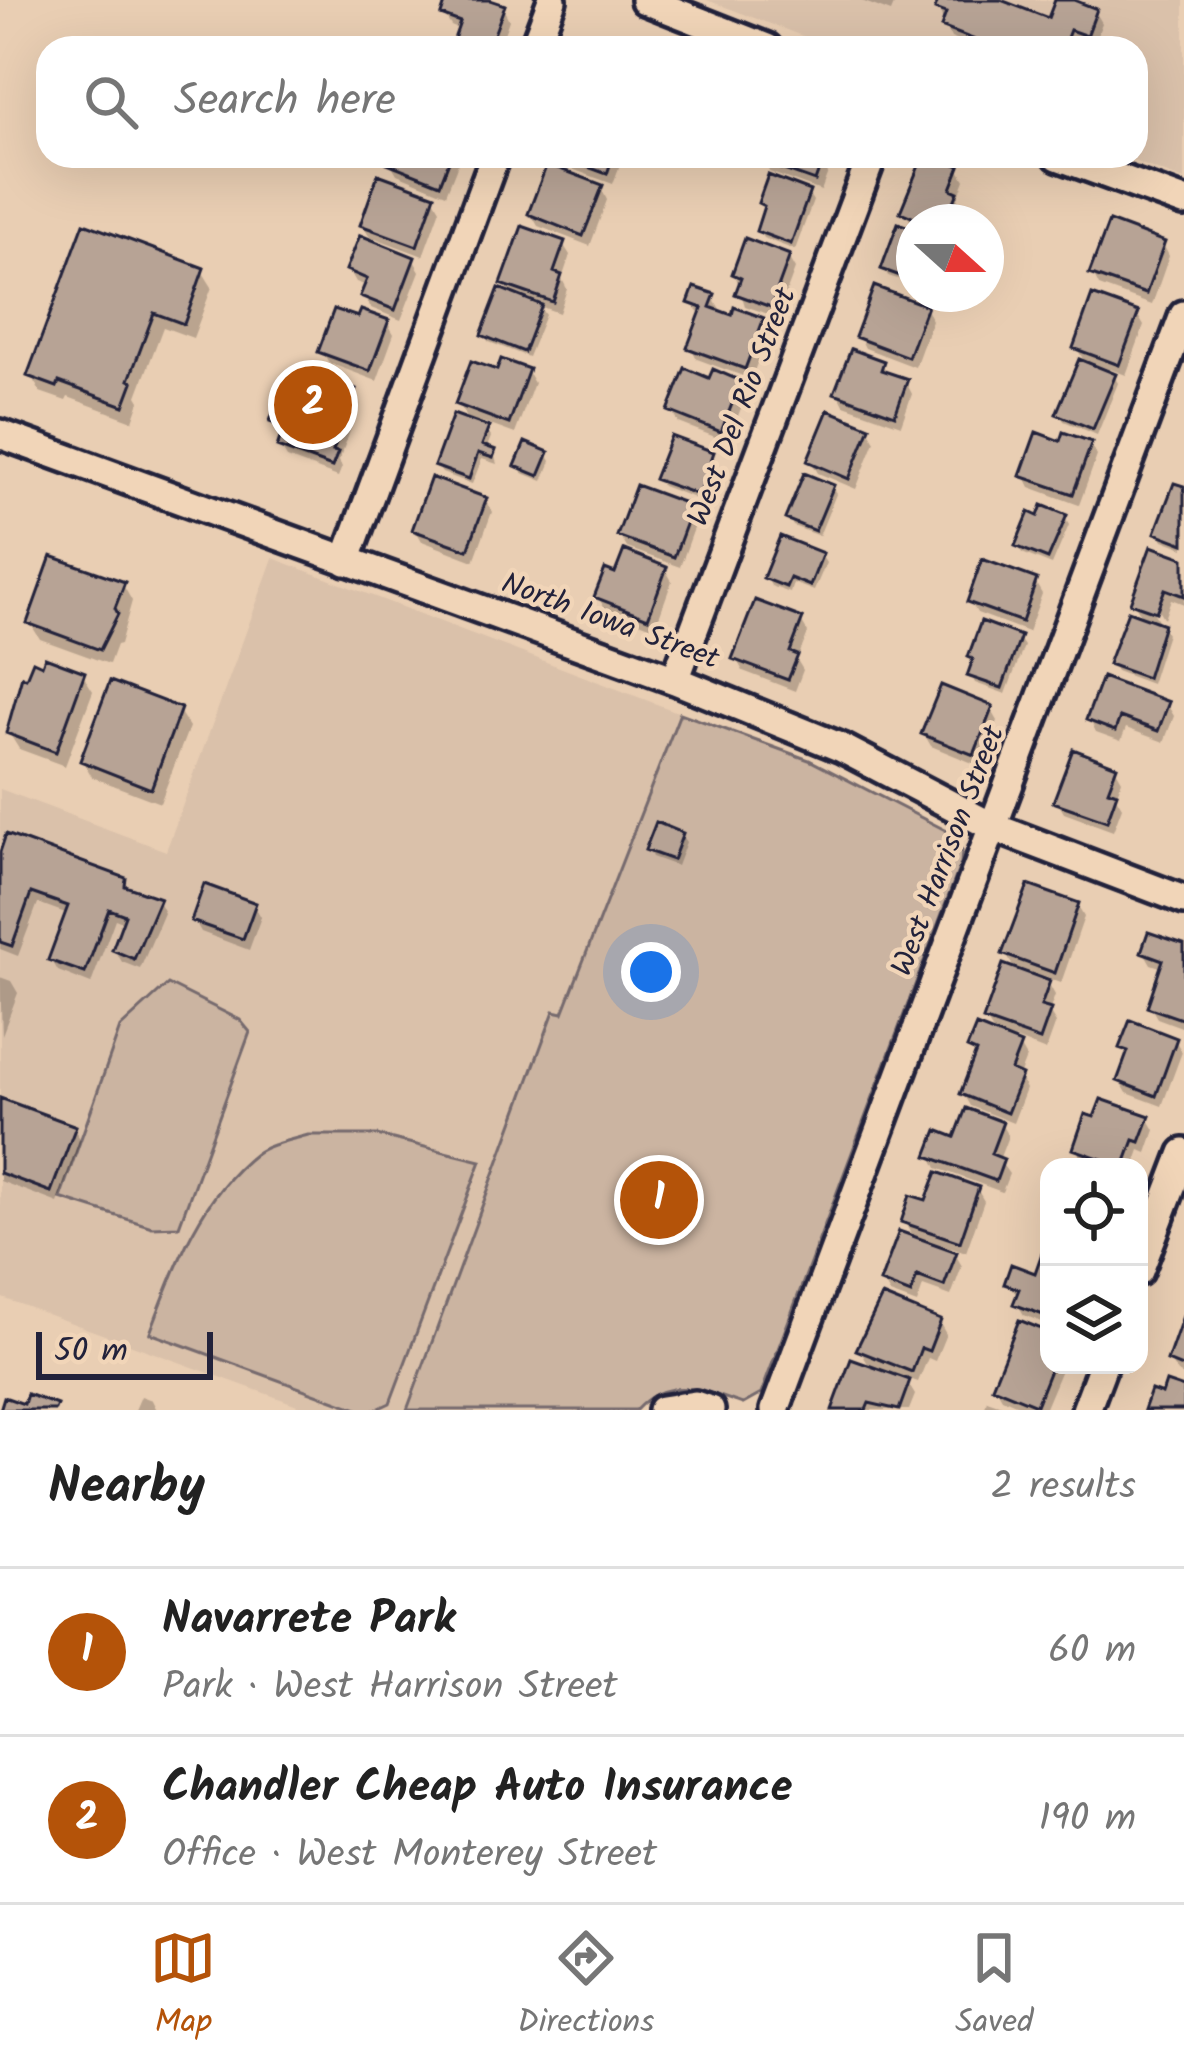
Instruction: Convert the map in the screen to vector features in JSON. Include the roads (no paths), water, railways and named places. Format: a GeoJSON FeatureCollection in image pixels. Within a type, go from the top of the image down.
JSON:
{"type":"FeatureCollection","features":[{"type":"Feature","properties":{"kind":"street"},"geometry":{"type":"LineString","coordinates":[[538,36],[552,0]]}},
{"type":"Feature","properties":{"kind":"street"},"geometry":{"type":"LineString","coordinates":[[645,0],[736,36]]}},
{"type":"Feature","properties":{"kind":"street"},"geometry":{"type":"LineString","coordinates":[[346,561],[491,168]]}},
{"type":"Feature","properties":{"kind":"street","name":"West Del Rio Street"},"geometry":{"type":"LineString","coordinates":[[675,680],[867,168]]}},
{"type":"Feature","properties":{"kind":"street"},"geometry":{"type":"LineString","coordinates":[[1091,168],[1184,202]]}},
{"type":"Feature","properties":{"kind":"street","name":"West Harrison Street"},"geometry":{"type":"LineString","coordinates":[[775,1410],[1184,316]]}},
{"type":"Feature","properties":{"kind":"street","name":"North Iowa Street"},"geometry":{"type":"LineString","coordinates":[[0,434],[675,680],[842,748],[993,827],[1184,900]]}},
{"type":"Feature","properties":{"kind":"street"},"geometry":{"type":"LineString","coordinates":[[1141,1266],[1184,1153]]}},
{"type":"Feature","properties":{"kind":"street"},"geometry":{"type":"LineString","coordinates":[[1086,1410],[1100,1374]]}},
{"type":"Feature","properties":{"kind":"street"},"geometry":{"type":"LineString","coordinates":[[662,1410],[695,1405],[710,1410]]}},
{"type":"Feature","properties":{"kind":"place","name":"Chandler Cheap Auto Insurance"},"geometry":{"type":"Point","coordinates":[313,405]}},
{"type":"Feature","properties":{"kind":"place","name":"Navarrete Park"},"geometry":{"type":"Point","coordinates":[659,1200]}}]}
